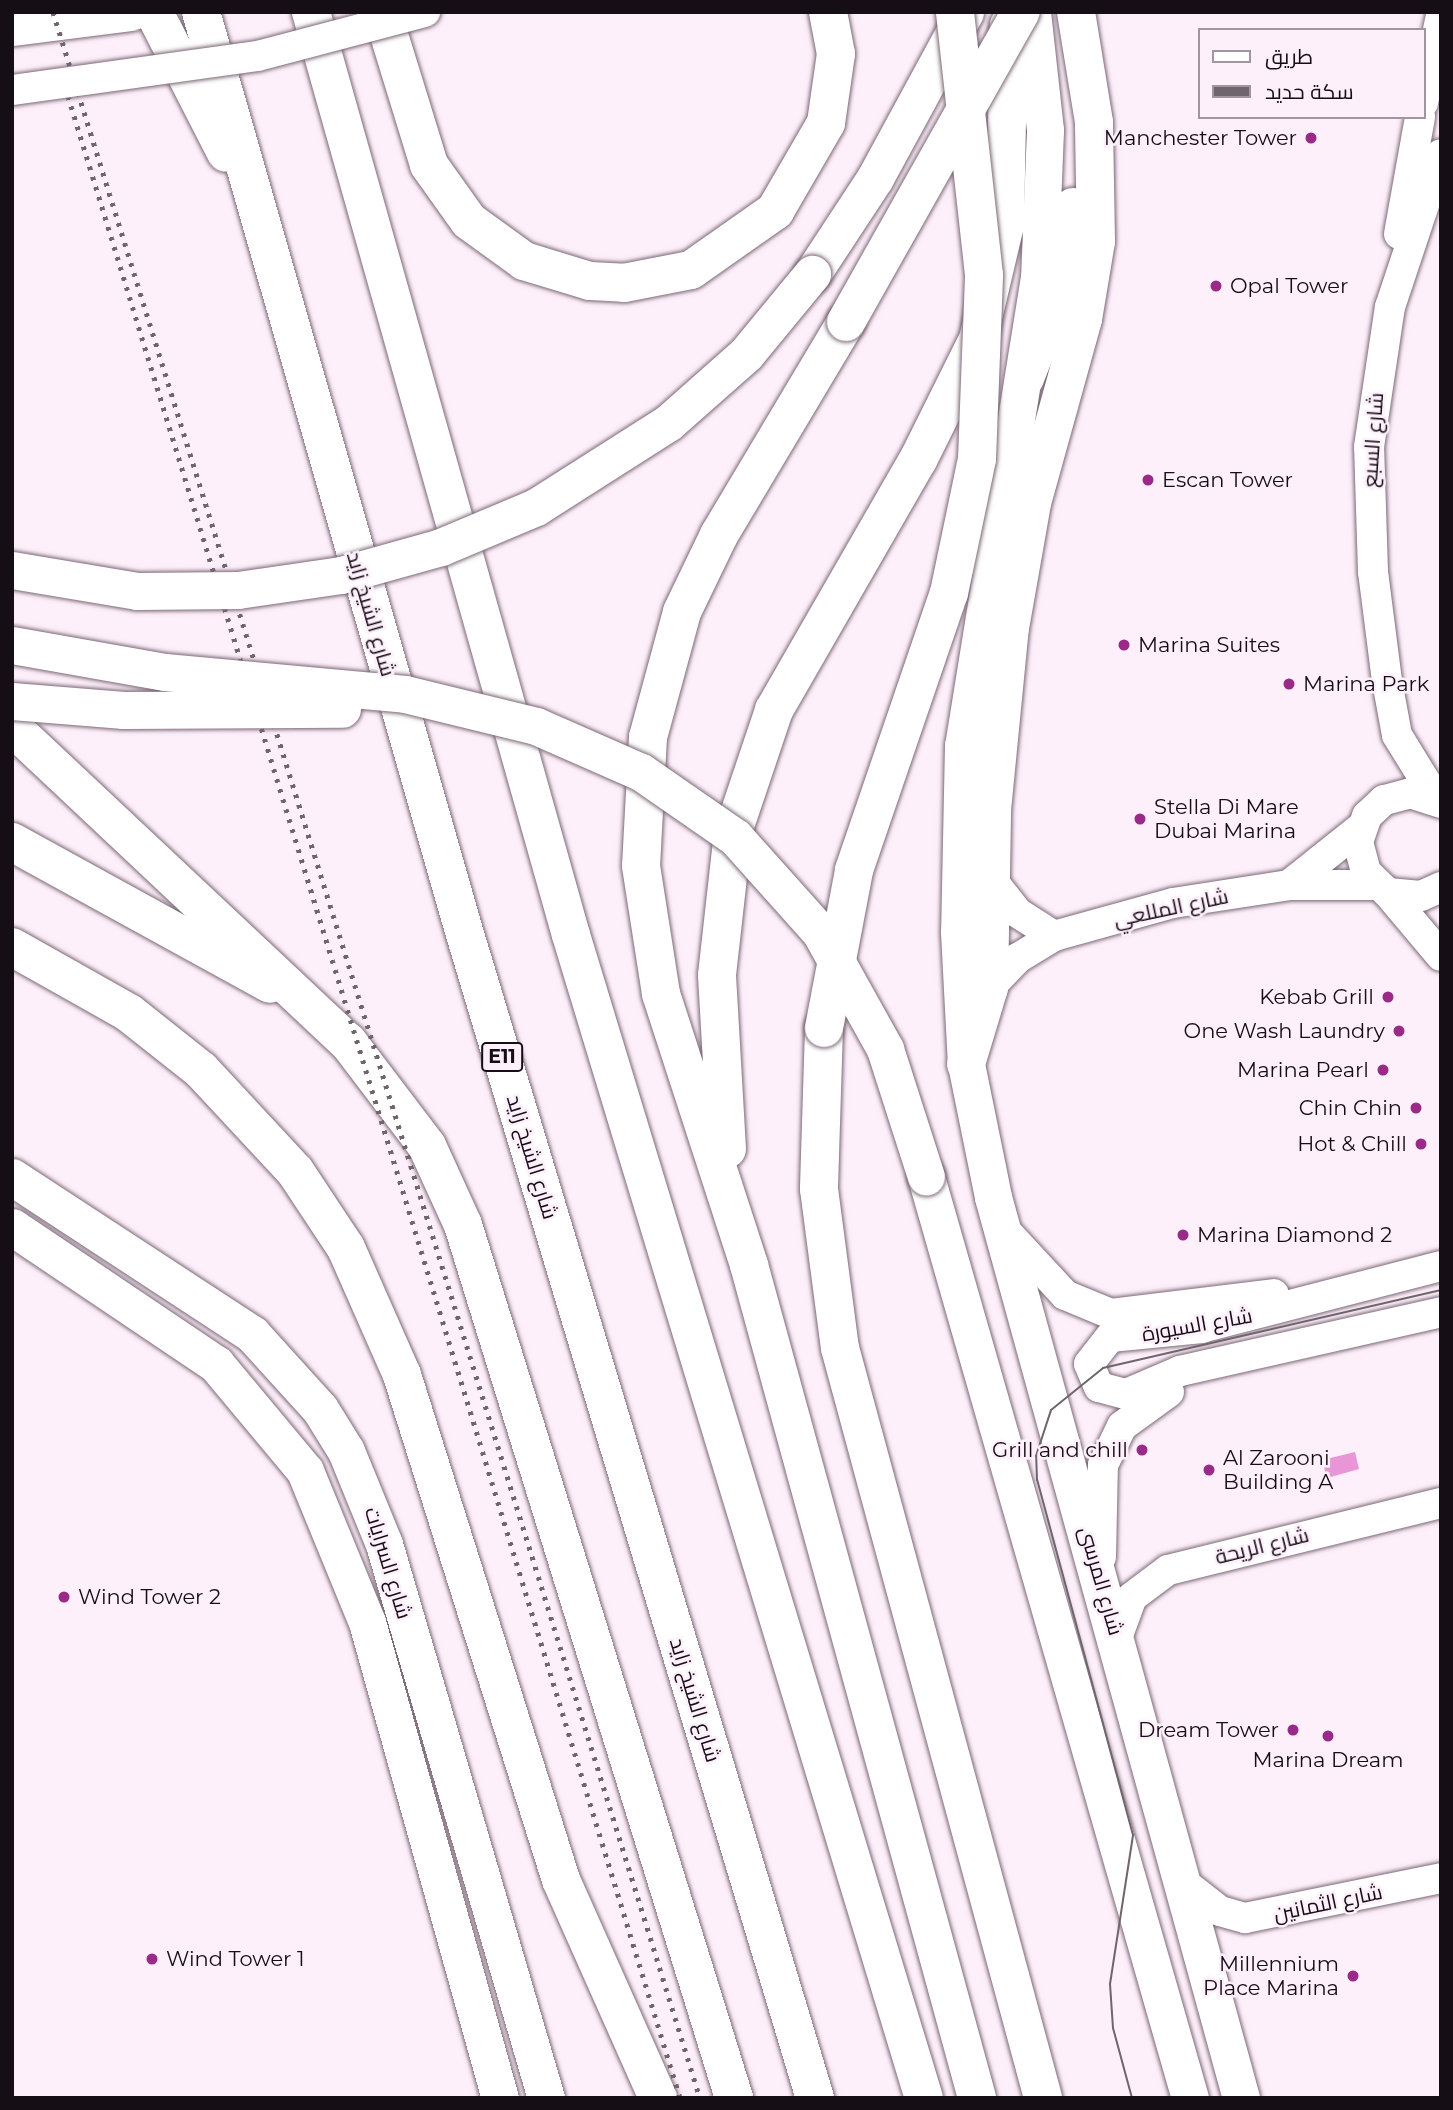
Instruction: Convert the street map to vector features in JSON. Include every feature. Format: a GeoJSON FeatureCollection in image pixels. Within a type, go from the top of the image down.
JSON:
{"type":"FeatureCollection","features":[{"type":"Feature","properties":{"kind":"highway"},"geometry":{"type":"LineString","coordinates":[[154,12],[208,125],[247,184]]}},
{"type":"Feature","properties":{"kind":"highway","name":"شارع الشيخ زايد"},"geometry":{"type":"LineString","coordinates":[[201,12],[247,184],[815,2098]]}},
{"type":"Feature","properties":{"kind":"highway"},"geometry":{"type":"LineString","coordinates":[[311,12],[571,935],[924,2098]]}},
{"type":"Feature","properties":{"kind":"highway"},"geometry":{"type":"LineString","coordinates":[[382,12],[418,132],[447,195],[505,249],[590,281],[658,279],[691,270],[749,235],[775,211],[813,155],[835,88],[836,54],[828,12]]}},
{"type":"Feature","properties":{"kind":"highway"},"geometry":{"type":"LineString","coordinates":[[955,12],[984,275],[977,459],[950,593],[851,883],[831,975],[819,1081],[819,1189],[830,1295],[899,1580],[1043,2098]]}},
{"type":"Feature","properties":{"kind":"highway"},"geometry":{"type":"LineString","coordinates":[[748,1265],[727,1150],[718,1033],[719,916],[733,832],[774,710],[924,450],[978,339],[1005,225],[1010,12]]}},
{"type":"Feature","properties":{"kind":"highway"},"geometry":{"type":"LineString","coordinates":[[977,2098],[902,1807],[748,1265],[651,952],[641,866],[642,780],[667,653],[699,573],[846,323],[1021,12]]}},
{"type":"Feature","properties":{"kind":"highway"},"geometry":{"type":"LineString","coordinates":[[966,1064],[989,988],[996,762],[1021,555],[1083,320],[1096,241],[1097,161],[1076,12]]}},
{"type":"Feature","properties":{"kind":"highway"},"geometry":{"type":"LineString","coordinates":[[1026,378],[1068,252],[1086,76]]}},
{"type":"Feature","properties":{"kind":"highway"},"geometry":{"type":"LineString","coordinates":[[12,727],[240,935],[404,1109],[463,1225],[734,2098]]}},
{"type":"Feature","properties":{"kind":"highway"},"geometry":{"type":"LineString","coordinates":[[12,842],[316,1013]]}},
{"type":"Feature","properties":{"kind":"highway"},"geometry":{"type":"LineString","coordinates":[[12,947],[119,1007],[201,1070],[288,1162],[346,1248],[402,1375],[561,1880],[658,2098]]}},
{"type":"Feature","properties":{"kind":"highway"},"geometry":{"type":"LineString","coordinates":[[902,1807],[964,1960],[1003,2098]]}},
{"type":"Feature","properties":{"kind":"main road"},"geometry":{"type":"LineString","coordinates":[[12,27],[131,12]]}},
{"type":"Feature","properties":{"kind":"main road"},"geometry":{"type":"LineString","coordinates":[[12,570],[137,591],[289,584],[441,547],[582,482],[698,398],[781,316],[875,178],[965,12]]}},
{"type":"Feature","properties":{"kind":"main road","name":"شارع المرسى"},"geometry":{"type":"LineString","coordinates":[[1032,12],[1044,176],[1026,378],[980,609],[963,745],[959,932],[966,1064],[1003,1228],[1118,1635],[1241,2098]]}},
{"type":"Feature","properties":{"kind":"main road"},"geometry":{"type":"LineString","coordinates":[[12,645],[131,668],[375,691],[462,708],[548,730],[641,772],[706,813],[763,863],[820,932],[866,1009],[902,1091],[1190,2098]]}},
{"type":"Feature","properties":{"kind":"main road"},"geometry":{"type":"LineString","coordinates":[[12,701],[124,710],[462,708]]}},
{"type":"Feature","properties":{"kind":"main road","name":"شارع السرايات"},"geometry":{"type":"LineString","coordinates":[[12,1177],[212,1304],[252,1334],[312,1399],[368,1497],[546,2098]]}},
{"type":"Feature","properties":{"kind":"main road","name":"شارع السرايات"},"geometry":{"type":"LineString","coordinates":[[12,1227],[180,1336],[279,1433],[327,1512],[388,1704],[500,2098]]}},
{"type":"Feature","properties":{"kind":"main road"},"geometry":{"type":"LineString","coordinates":[[388,1704],[427,1693]]}},
{"type":"Feature","properties":{"kind":"street"},"geometry":{"type":"LineString","coordinates":[[12,90],[258,56],[425,12]]}},
{"type":"Feature","properties":{"kind":"street"},"geometry":{"type":"LineString","coordinates":[[1425,93],[1441,17]]}},
{"type":"Feature","properties":{"kind":"street"},"geometry":{"type":"LineString","coordinates":[[1390,307],[1420,119]]}},
{"type":"Feature","properties":{"kind":"street","name":"شارع السبع"},"geometry":{"type":"LineString","coordinates":[[1384,800],[1397,734],[1375,586],[1370,498],[1371,423],[1390,307],[1441,154]]}},
{"type":"Feature","properties":{"kind":"street","name":"شارع السبع"},"geometry":{"type":"LineString","coordinates":[[1397,734],[1439,801]]}},
{"type":"Feature","properties":{"kind":"street"},"geometry":{"type":"LineString","coordinates":[[1384,800],[1411,793],[1439,801]]}},
{"type":"Feature","properties":{"kind":"street","name":"شارع المللعي"},"geometry":{"type":"LineString","coordinates":[[1289,885],[1362,827],[1384,800]]}},
{"type":"Feature","properties":{"kind":"street"},"geometry":{"type":"LineString","coordinates":[[1362,827],[1360,858],[1382,889],[1441,956]]}},
{"type":"Feature","properties":{"kind":"street"},"geometry":{"type":"LineString","coordinates":[[992,880],[1018,913],[1054,936]]}},
{"type":"Feature","properties":{"kind":"street","name":"شارع المللعي"},"geometry":{"type":"LineString","coordinates":[[989,988],[1018,958],[1054,936],[1173,903],[1289,885],[1382,889],[1421,896],[1441,887]]}},
{"type":"Feature","properties":{"kind":"street","name":"شارع السيورة"},"geometry":{"type":"LineString","coordinates":[[1003,1228],[1065,1295],[1111,1314],[1365,1283]]}},
{"type":"Feature","properties":{"kind":"street","name":"شارع السيورة"},"geometry":{"type":"LineString","coordinates":[[1441,1266],[1365,1283],[1179,1333],[1110,1337],[1089,1364],[1099,1387],[1126,1394],[1180,1371],[1441,1312]]}},
{"type":"Feature","properties":{"kind":"street","name":"شارع السيورة"},"geometry":{"type":"LineString","coordinates":[[1102,1582],[1100,1490],[1103,1465],[1122,1426],[1157,1397],[1282,1349]]}},
{"type":"Feature","properties":{"kind":"street","name":"شارع الريحة"},"geometry":{"type":"LineString","coordinates":[[1118,1635],[1132,1597],[1168,1570],[1441,1503]]}},
{"type":"Feature","properties":{"kind":"street","name":"شارع الثمانين"},"geometry":{"type":"LineString","coordinates":[[1183,1882],[1220,1911],[1245,1918],[1441,1878]]}},
{"type":"Feature","properties":{"kind":"shaded area"},"geometry":{"type":"Polygon","coordinates":[[[1355,1452],[1359,1469],[1327,1478],[1322,1460],[1355,1452]]]}},
{"type":"Feature","properties":{"kind":"tram line"},"geometry":{"type":"LineString","coordinates":[[1132,2098],[1113,2028],[1110,1984],[1133,1835],[1037,1480],[1036,1456],[1051,1410],[1103,1368],[1441,1290]]}},
{"type":"Feature","properties":{"kind":"railway"},"geometry":{"type":"LineString","coordinates":[[53,12],[700,2098]]}},
{"type":"Feature","properties":{"kind":"railway"},"geometry":{"type":"LineString","coordinates":[[68,96],[680,2098]]}},
{"type":"Feature","properties":{"kind":"place","name":"Manchester Tower"},"geometry":{"type":"Point","coordinates":[1311,138]}},
{"type":"Feature","properties":{"kind":"place","name":"Opal Tower"},"geometry":{"type":"Point","coordinates":[1216,286]}},
{"type":"Feature","properties":{"kind":"place","name":"Escan Tower"},"geometry":{"type":"Point","coordinates":[1148,480]}},
{"type":"Feature","properties":{"kind":"place","name":"Marina Suites"},"geometry":{"type":"Point","coordinates":[1124,645]}},
{"type":"Feature","properties":{"kind":"place","name":"Marina Park"},"geometry":{"type":"Point","coordinates":[1289,684]}},
{"type":"Feature","properties":{"kind":"place","name":"Stella Di Mare Dubai Marina"},"geometry":{"type":"Point","coordinates":[1140,819]}},
{"type":"Feature","properties":{"kind":"place","name":"Kebab Grill"},"geometry":{"type":"Point","coordinates":[1388,997]}},
{"type":"Feature","properties":{"kind":"place","name":"One Wash Laundry"},"geometry":{"type":"Point","coordinates":[1399,1031]}},
{"type":"Feature","properties":{"kind":"place","name":"Marina Pearl"},"geometry":{"type":"Point","coordinates":[1383,1070]}},
{"type":"Feature","properties":{"kind":"place","name":"Chin Chin"},"geometry":{"type":"Point","coordinates":[1416,1108]}},
{"type":"Feature","properties":{"kind":"place","name":"Hot & Chill"},"geometry":{"type":"Point","coordinates":[1421,1144]}},
{"type":"Feature","properties":{"kind":"place","name":"Marina Diamond 2"},"geometry":{"type":"Point","coordinates":[1183,1235]}},
{"type":"Feature","properties":{"kind":"place","name":"Grill and chill"},"geometry":{"type":"Point","coordinates":[1142,1450]}},
{"type":"Feature","properties":{"kind":"place","name":"Al Zarooni Building A"},"geometry":{"type":"Point","coordinates":[1209,1470]}},
{"type":"Feature","properties":{"kind":"place","name":"Wind Tower 2"},"geometry":{"type":"Point","coordinates":[64,1597]}},
{"type":"Feature","properties":{"kind":"place","name":"Dream Tower"},"geometry":{"type":"Point","coordinates":[1293,1730]}},
{"type":"Feature","properties":{"kind":"place","name":"Marina Dream"},"geometry":{"type":"Point","coordinates":[1328,1736]}},
{"type":"Feature","properties":{"kind":"place","name":"Wind Tower 1"},"geometry":{"type":"Point","coordinates":[152,1959]}},
{"type":"Feature","properties":{"kind":"place","name":"Millennium Place Marina"},"geometry":{"type":"Point","coordinates":[1353,1976]}}]}
